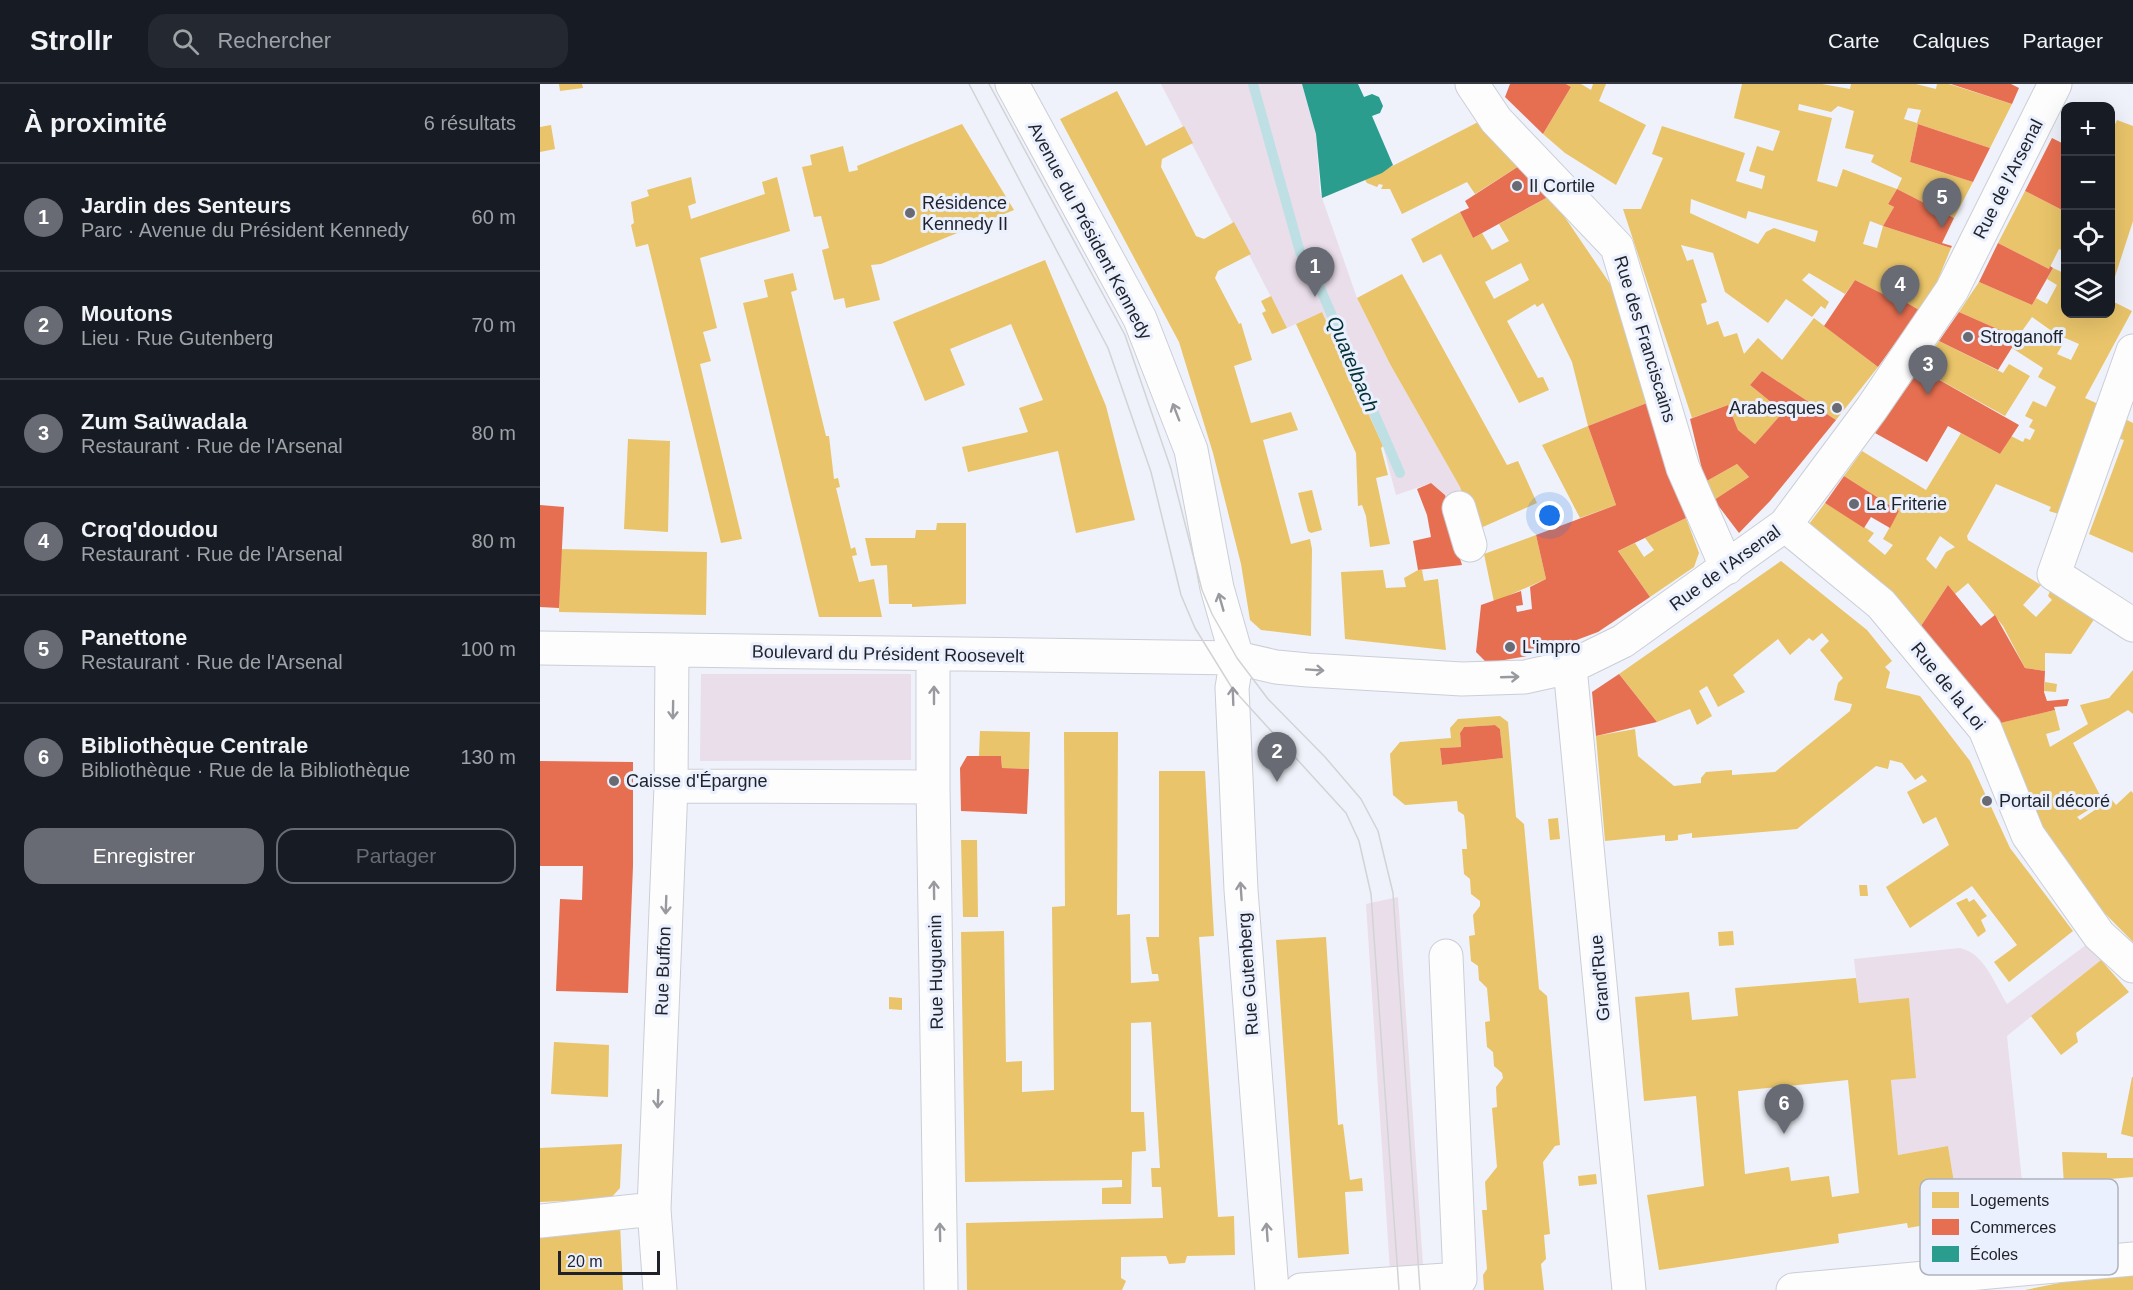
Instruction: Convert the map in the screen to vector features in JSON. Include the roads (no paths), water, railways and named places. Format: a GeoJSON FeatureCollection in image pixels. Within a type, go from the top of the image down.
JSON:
{"type":"FeatureCollection","features":[{"type":"Feature","properties":{"kind":"street","name":"Avenue du Président Kennedy"},"geometry":{"type":"LineString","coordinates":[[1012,84],[1140,319],[1191,450],[1217,588],[1237,658]]}},
{"type":"Feature","properties":{"kind":"street","name":"Rue des Franciscains"},"geometry":{"type":"LineString","coordinates":[[1472,84],[1496,120],[1617,247],[1683,468],[1727,568]]}},
{"type":"Feature","properties":{"kind":"street","name":"Rue de l'Arsenal"},"geometry":{"type":"LineString","coordinates":[[1237,658],[1276,667],[1462,679],[1525,677],[1570,667],[1623,641],[1785,525],[1872,408],[1952,290],[2055,84]]}},
{"type":"Feature","properties":{"kind":"street"},"geometry":{"type":"LineString","coordinates":[[2133,351],[2054,574],[2133,625]]}},
{"type":"Feature","properties":{"kind":"street"},"geometry":{"type":"LineString","coordinates":[[1459,508],[1470,545]]}},
{"type":"Feature","properties":{"kind":"street","name":"Rue de la Loi"},"geometry":{"type":"LineString","coordinates":[[1785,525],[1881,603],[1985,729],[2028,835],[2099,935],[2133,966]]}},
{"type":"Feature","properties":{"kind":"street","name":"Boulevard du Président Roosevelt"},"geometry":{"type":"LineString","coordinates":[[540,648],[1237,658]]}},
{"type":"Feature","properties":{"kind":"street","name":"Rue Buffon"},"geometry":{"type":"LineString","coordinates":[[660,1290],[654,1209],[670,786],[672,651]]}},
{"type":"Feature","properties":{"kind":"street","name":"Rue Huguenin"},"geometry":{"type":"LineString","coordinates":[[933,655],[940,1290]]}},
{"type":"Feature","properties":{"kind":"street","name":"Rue Gutenberg"},"geometry":{"type":"LineString","coordinates":[[1237,658],[1232,688],[1241,890],[1272,1290]]}},
{"type":"Feature","properties":{"kind":"street","name":"Grand'Rue"},"geometry":{"type":"LineString","coordinates":[[1570,667],[1629,1290]]}},
{"type":"Feature","properties":{"kind":"street"},"geometry":{"type":"LineString","coordinates":[[670,786],[933,787]]}},
{"type":"Feature","properties":{"kind":"street"},"geometry":{"type":"LineString","coordinates":[[1301,1290],[1460,1279],[1446,957]]}},
{"type":"Feature","properties":{"kind":"street"},"geometry":{"type":"LineString","coordinates":[[540,1221],[654,1209]]}},
{"type":"Feature","properties":{"kind":"street"},"geometry":{"type":"LineString","coordinates":[[2118,1260],[2133,1259]]}},
{"type":"Feature","properties":{"kind":"street"},"geometry":{"type":"LineString","coordinates":[[1793,1290],[1958,1275]]}},
{"type":"Feature","properties":{"kind":"waterway","name":"Quatelbach"},"geometry":{"type":"LineString","coordinates":[[1253,84],[1300,252],[1317,281],[1400,473]]}},
{"type":"Feature","properties":{"kind":"tram line"},"geometry":{"type":"LineString","coordinates":[[969,84],[1108,348],[1151,472],[1181,595],[1195,628],[1232,688],[1346,813],[1359,841],[1371,894],[1399,1290]]}},
{"type":"Feature","properties":{"kind":"tram line"},"geometry":{"type":"LineString","coordinates":[[989,84],[1125,335],[1171,469],[1202,590],[1212,614],[1237,658],[1268,699],[1325,757],[1361,799],[1378,831],[1393,893],[1420,1290]]}},
{"type":"Feature","properties":{"kind":"place","name":"Il Cortile"},"geometry":{"type":"Point","coordinates":[1517,186]}},
{"type":"Feature","properties":{"kind":"place","name":"Résidence Kennedy II"},"geometry":{"type":"Point","coordinates":[910,213]}},
{"type":"Feature","properties":{"kind":"place","name":"Panettone"},"geometry":{"type":"Point","coordinates":[1942,228]}},
{"type":"Feature","properties":{"kind":"place","name":"Jardin des Senteurs"},"geometry":{"type":"Point","coordinates":[1315,297]}},
{"type":"Feature","properties":{"kind":"place","name":"Croq'doudou"},"geometry":{"type":"Point","coordinates":[1900,315]}},
{"type":"Feature","properties":{"kind":"place","name":"Stroganoff"},"geometry":{"type":"Point","coordinates":[1968,337]}},
{"type":"Feature","properties":{"kind":"place","name":"Zum Saüwadala"},"geometry":{"type":"Point","coordinates":[1928,395]}},
{"type":"Feature","properties":{"kind":"place","name":"Arabesques"},"geometry":{"type":"Point","coordinates":[1837,408]}},
{"type":"Feature","properties":{"kind":"place","name":"La Friterie"},"geometry":{"type":"Point","coordinates":[1854,504]}},
{"type":"Feature","properties":{"kind":"place","name":"L'impro"},"geometry":{"type":"Point","coordinates":[1510,647]}},
{"type":"Feature","properties":{"kind":"place","name":"Caisse d'Épargne"},"geometry":{"type":"Point","coordinates":[614,781]}},
{"type":"Feature","properties":{"kind":"place","name":"Moutons"},"geometry":{"type":"Point","coordinates":[1277,782]}},
{"type":"Feature","properties":{"kind":"place","name":"Portail décoré"},"geometry":{"type":"Point","coordinates":[1987,801]}},
{"type":"Feature","properties":{"kind":"place","name":"Bibliothèque Centrale"},"geometry":{"type":"Point","coordinates":[1784,1134]}}]}
